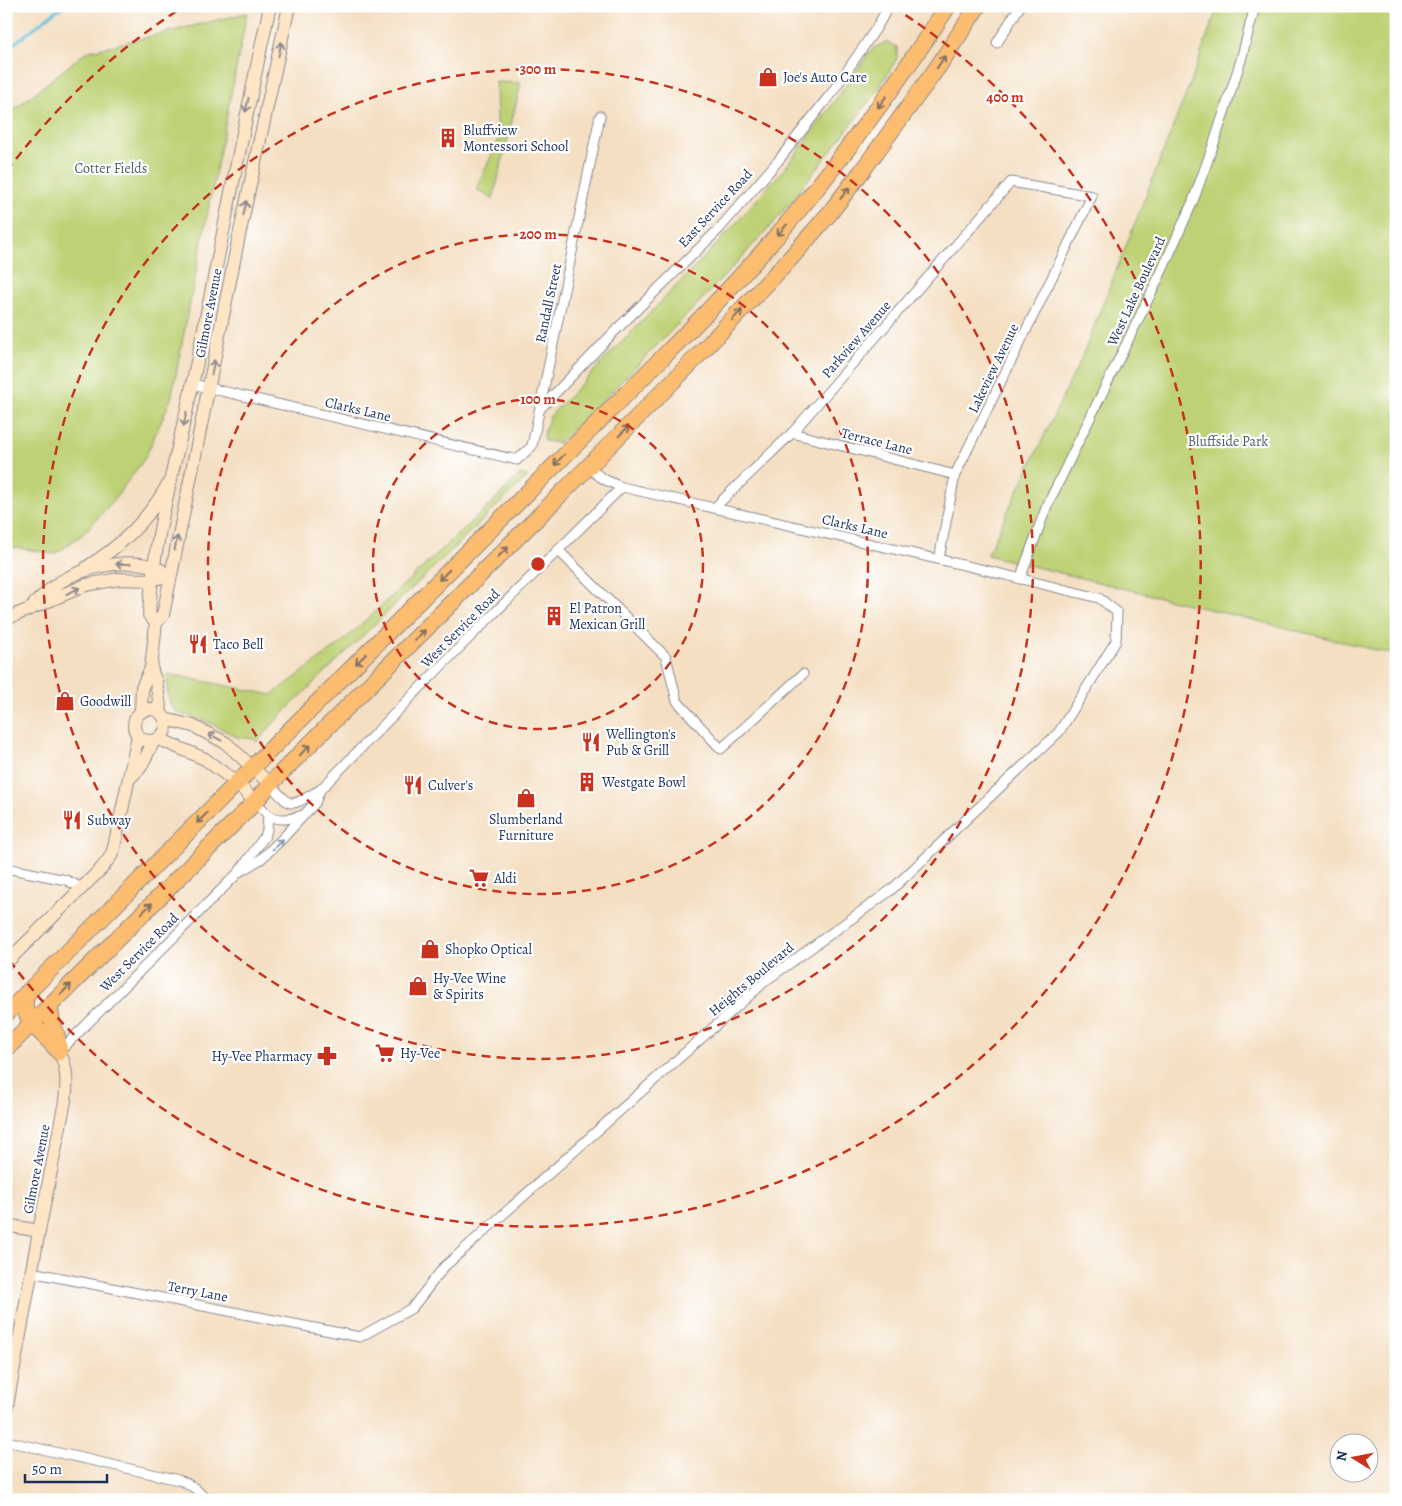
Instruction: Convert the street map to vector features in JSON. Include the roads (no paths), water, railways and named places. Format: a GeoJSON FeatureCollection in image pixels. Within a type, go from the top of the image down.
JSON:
{"type":"FeatureCollection","features":[{"type":"Feature","properties":{"kind":"highway"},"geometry":{"type":"LineString","coordinates":[[6,1048],[13,1037],[16,1026],[13,1016],[8,1012],[694,326],[793,217],[884,100],[948,6]]}},
{"type":"Feature","properties":{"kind":"highway"},"geometry":{"type":"LineString","coordinates":[[6,1048],[255,802],[270,784],[589,466],[742,310],[829,214],[898,123],[978,6]]}},
{"type":"Feature","properties":{"kind":"highway"},"geometry":{"type":"LineString","coordinates":[[589,466],[586,458],[586,443],[593,425]]}},
{"type":"Feature","properties":{"kind":"highway"},"geometry":{"type":"LineString","coordinates":[[27,993],[24,1007],[32,1023],[59,1052]]}},
{"type":"Feature","properties":{"kind":"highway"},"geometry":{"type":"LineString","coordinates":[[50,1005],[50,1014],[57,1037],[59,1052]]}},
{"type":"Feature","properties":{"kind":"street","name":"Gilmore Avenue"},"geometry":{"type":"LineString","coordinates":[[156,623],[149,615],[153,566],[192,384],[246,109],[270,6]]}},
{"type":"Feature","properties":{"kind":"street","name":"Gilmore Avenue"},"geometry":{"type":"LineString","coordinates":[[138,736],[135,732],[135,721],[141,712],[142,687],[151,668],[156,623],[163,616],[239,236],[289,6]]}},
{"type":"Feature","properties":{"kind":"street","name":"East Service Road"},"geometry":{"type":"LineString","coordinates":[[539,410],[616,330],[719,229],[778,161],[833,91],[876,30],[889,6]]}},
{"type":"Feature","properties":{"kind":"street"},"geometry":{"type":"LineString","coordinates":[[997,43],[1020,6]]}},
{"type":"Feature","properties":{"kind":"street","name":"West Lake Boulevard"},"geometry":{"type":"LineString","coordinates":[[1020,579],[1046,508],[1160,275],[1193,201],[1241,60],[1255,6]]}},
{"type":"Feature","properties":{"kind":"street","name":"Randall Street"},"geometry":{"type":"LineString","coordinates":[[517,460],[532,446],[600,116]]}},
{"type":"Feature","properties":{"kind":"street","name":"Parkview Avenue"},"geometry":{"type":"LineString","coordinates":[[714,508],[792,433],[1011,182],[1092,196]]}},
{"type":"Feature","properties":{"kind":"street","name":"Lakeview Avenue"},"geometry":{"type":"LineString","coordinates":[[939,559],[955,475],[1092,196]]}},
{"type":"Feature","properties":{"kind":"street","name":"Clarks Lane"},"geometry":{"type":"LineString","coordinates":[[192,384],[517,460]]}},
{"type":"Feature","properties":{"kind":"street","name":"Terrace Lane"},"geometry":{"type":"LineString","coordinates":[[792,433],[955,475]]}},
{"type":"Feature","properties":{"kind":"street","name":"Clarks Lane"},"geometry":{"type":"LineString","coordinates":[[589,466],[597,476],[622,487],[939,559],[1099,598],[1117,612]]}},
{"type":"Feature","properties":{"kind":"street"},"geometry":{"type":"LineString","coordinates":[[28,609],[56,584],[104,556],[136,529],[154,506],[173,475]]}},
{"type":"Feature","properties":{"kind":"street","name":"West Service Road"},"geometry":{"type":"LineString","coordinates":[[270,784],[285,802],[292,804],[320,790],[448,659],[622,487]]}},
{"type":"Feature","properties":{"kind":"street"},"geometry":{"type":"LineString","coordinates":[[558,550],[666,657],[677,701],[721,749],[804,674]]}},
{"type":"Feature","properties":{"kind":"street"},"geometry":{"type":"LineString","coordinates":[[74,575],[117,564],[153,566],[170,575]]}},
{"type":"Feature","properties":{"kind":"street"},"geometry":{"type":"LineString","coordinates":[[6,619],[86,585],[119,578],[151,580],[170,575]]}},
{"type":"Feature","properties":{"kind":"street","name":"Heights Boulevard"},"geometry":{"type":"LineString","coordinates":[[360,1337],[412,1308],[444,1267],[768,979],[890,890],[1059,732],[1116,641],[1117,612]]}},
{"type":"Feature","properties":{"kind":"street","name":"Gilmore Avenue"},"geometry":{"type":"LineString","coordinates":[[151,668],[166,727],[165,732],[157,740]]}},
{"type":"Feature","properties":{"kind":"street"},"geometry":{"type":"LineString","coordinates":[[141,712],[151,709],[163,716],[193,726],[226,743],[270,784]]}},
{"type":"Feature","properties":{"kind":"street"},"geometry":{"type":"LineString","coordinates":[[6,963],[101,869],[111,856],[138,736],[147,741],[157,740],[206,759],[237,783],[268,815],[286,820],[303,815]]}},
{"type":"Feature","properties":{"kind":"street"},"geometry":{"type":"LineString","coordinates":[[130,778],[140,768],[157,740]]}},
{"type":"Feature","properties":{"kind":"street","name":"West Service Road"},"geometry":{"type":"LineString","coordinates":[[239,872],[261,859],[282,839],[315,803],[320,790]]}},
{"type":"Feature","properties":{"kind":"street","name":"West Service Road"},"geometry":{"type":"LineString","coordinates":[[59,1052],[239,872],[265,836],[268,815]]}},
{"type":"Feature","properties":{"kind":"street"},"geometry":{"type":"LineString","coordinates":[[6,868],[66,880],[82,888]]}},
{"type":"Feature","properties":{"kind":"street","name":"Gilmore Avenue"},"geometry":{"type":"LineString","coordinates":[[6,1411],[67,1088],[64,1065],[59,1052]]}},
{"type":"Feature","properties":{"kind":"street"},"geometry":{"type":"LineString","coordinates":[[6,1225],[39,1231]]}},
{"type":"Feature","properties":{"kind":"street","name":"Terry Lane"},"geometry":{"type":"LineString","coordinates":[[31,1272],[360,1337]]}},
{"type":"Feature","properties":{"kind":"street"},"geometry":{"type":"LineString","coordinates":[[6,1441],[179,1480],[199,1491],[206,1500]]}},
{"type":"Feature","properties":{"kind":"waterway"},"geometry":{"type":"LineString","coordinates":[[6,50],[57,10],[65,6]]}},
{"type":"Feature","properties":{"kind":"place","name":"Joe's Auto Care"},"geometry":{"type":"Point","coordinates":[768,77]}},
{"type":"Feature","properties":{"kind":"place","name":"Bluffview Montessori School"},"geometry":{"type":"Point","coordinates":[448,138]}},
{"type":"Feature","properties":{"kind":"place","name":"El Patron Mexican Grill"},"geometry":{"type":"Point","coordinates":[554,616]}},
{"type":"Feature","properties":{"kind":"place","name":"Taco Bell"},"geometry":{"type":"Point","coordinates":[198,644]}},
{"type":"Feature","properties":{"kind":"place","name":"Goodwill"},"geometry":{"type":"Point","coordinates":[65,701]}},
{"type":"Feature","properties":{"kind":"place","name":"Wellington's Pub & Grill"},"geometry":{"type":"Point","coordinates":[591,742]}},
{"type":"Feature","properties":{"kind":"place","name":"Westgate Bowl"},"geometry":{"type":"Point","coordinates":[587,782]}},
{"type":"Feature","properties":{"kind":"place","name":"Culver's"},"geometry":{"type":"Point","coordinates":[413,785]}},
{"type":"Feature","properties":{"kind":"place","name":"Slumberland Furniture"},"geometry":{"type":"Point","coordinates":[526,798]}},
{"type":"Feature","properties":{"kind":"place","name":"Subway"},"geometry":{"type":"Point","coordinates":[72,820]}},
{"type":"Feature","properties":{"kind":"place","name":"Aldi"},"geometry":{"type":"Point","coordinates":[479,878]}},
{"type":"Feature","properties":{"kind":"place","name":"Shopko Optical"},"geometry":{"type":"Point","coordinates":[430,949]}},
{"type":"Feature","properties":{"kind":"place","name":"Hy-Vee Wine & Spirits"},"geometry":{"type":"Point","coordinates":[418,986]}},
{"type":"Feature","properties":{"kind":"place","name":"Hy-Vee"},"geometry":{"type":"Point","coordinates":[385,1053]}},
{"type":"Feature","properties":{"kind":"place","name":"Hy-Vee Pharmacy"},"geometry":{"type":"Point","coordinates":[327,1056]}},
{"type":"Feature","properties":{"kind":"park label","name":"Cotter Fields"},"geometry":{"type":"Point","coordinates":[111,168]}},
{"type":"Feature","properties":{"kind":"park label","name":"Bluffside Park"},"geometry":{"type":"Point","coordinates":[1228,441]}}]}
